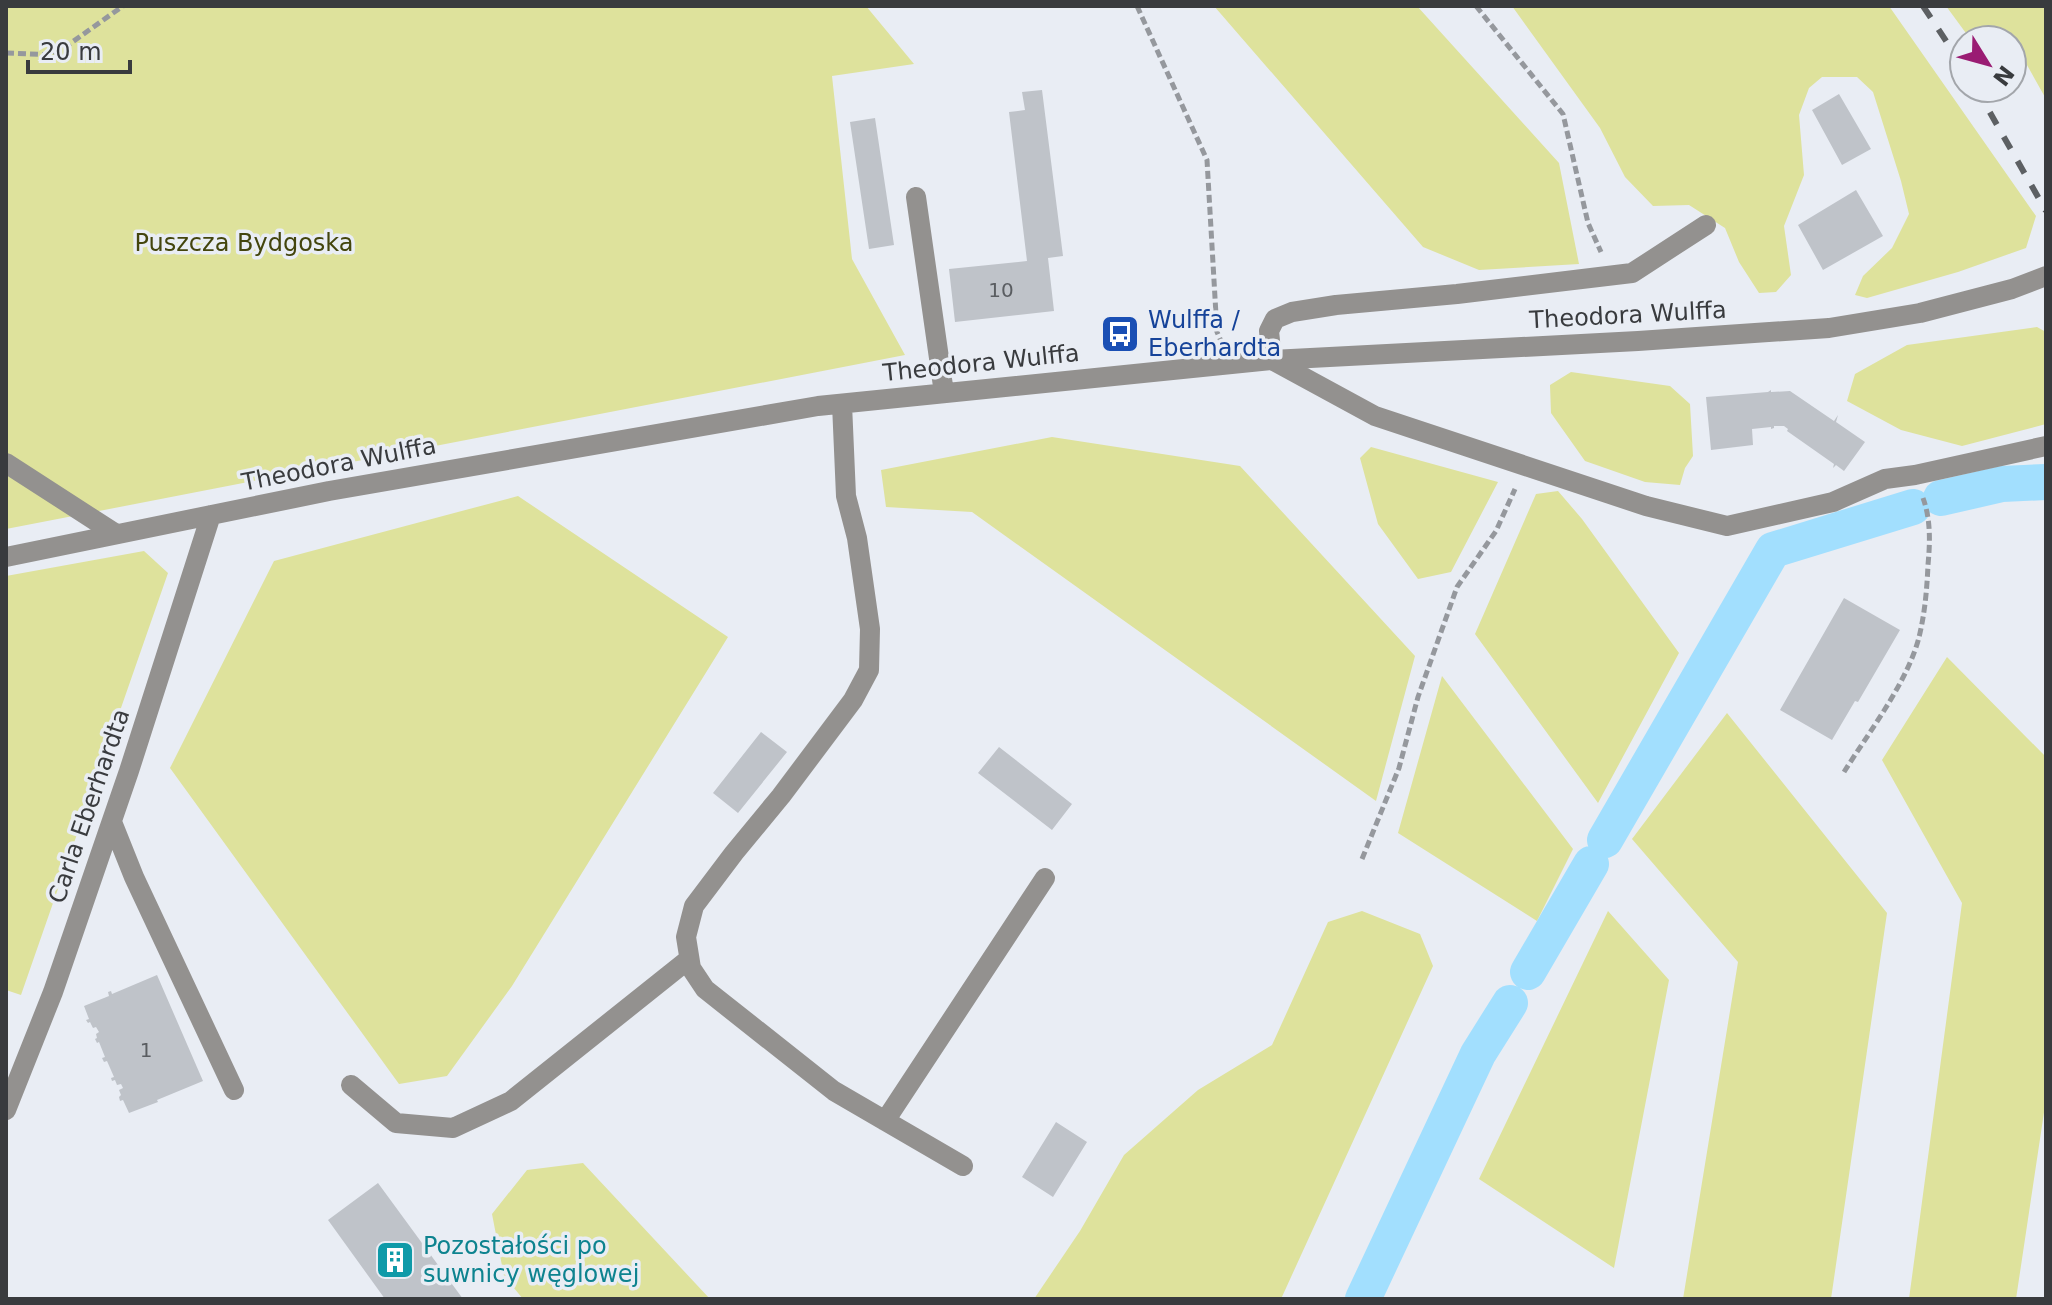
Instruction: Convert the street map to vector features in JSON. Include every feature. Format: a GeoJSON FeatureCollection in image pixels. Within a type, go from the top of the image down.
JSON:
{"type":"FeatureCollection","features":[{"type":"Feature","properties":{"kind":"street"},"geometry":{"type":"LineString","coordinates":[[916,197],[944,393]]}},
{"type":"Feature","properties":{"kind":"street"},"geometry":{"type":"LineString","coordinates":[[1706,225],[1632,273],[1292,312],[1275,319],[1269,331],[1272,360],[1375,416],[1646,506],[1727,526],[1833,502],[1885,479],[2046,446]]}},
{"type":"Feature","properties":{"kind":"street","name":"Theodora Wulffa"},"geometry":{"type":"LineString","coordinates":[[6,557],[329,491],[842,404],[1272,360],[1829,328],[1920,313],[2012,289],[2046,276]]}},
{"type":"Feature","properties":{"kind":"street"},"geometry":{"type":"LineString","coordinates":[[842,404],[846,496],[857,538],[870,629],[869,670],[853,700],[694,906],[686,937],[689,959],[691,968],[705,989],[834,1091],[963,1166]]}},
{"type":"Feature","properties":{"kind":"street"},"geometry":{"type":"LineString","coordinates":[[6,463],[116,534]]}},
{"type":"Feature","properties":{"kind":"street","name":"Carla Eberhardta"},"geometry":{"type":"LineString","coordinates":[[6,1110],[53,992],[112,822],[211,515]]}},
{"type":"Feature","properties":{"kind":"street"},"geometry":{"type":"LineString","coordinates":[[112,822],[134,877],[234,1090]]}},
{"type":"Feature","properties":{"kind":"street"},"geometry":{"type":"LineString","coordinates":[[885,1121],[1045,878]]}},
{"type":"Feature","properties":{"kind":"street"},"geometry":{"type":"LineString","coordinates":[[351,1085],[396,1123],[453,1128],[511,1101],[689,959]]}},
{"type":"Feature","properties":{"kind":"path"},"geometry":{"type":"LineString","coordinates":[[6,53],[54,55],[123,6]]}},
{"type":"Feature","properties":{"kind":"path"},"geometry":{"type":"LineString","coordinates":[[1137,6],[1207,160],[1217,332],[1230,364]]}},
{"type":"Feature","properties":{"kind":"path"},"geometry":{"type":"LineString","coordinates":[[1476,6],[1563,114],[1588,223],[1612,275]]}},
{"type":"Feature","properties":{"kind":"path"},"geometry":{"type":"LineString","coordinates":[[1362,859],[1399,768],[1418,697],[1457,587],[1496,531],[1525,466]]}},
{"type":"Feature","properties":{"kind":"path"},"geometry":{"type":"LineString","coordinates":[[1844,772],[1897,687],[1920,634],[1930,538],[1926,507],[1915,475]]}},
{"type":"Feature","properties":{"kind":"green space","name":"Puszcza Bydgoska"},"geometry":{"type":"Polygon","coordinates":[[[6,6],[866,6],[914,64],[832,76],[852,259],[905,355],[6,529],[6,6]]]}},
{"type":"Feature","properties":{"kind":"green space"},"geometry":{"type":"Polygon","coordinates":[[[1214,6],[1417,6],[1559,163],[1579,264],[1479,270],[1423,247],[1214,6]]]}},
{"type":"Feature","properties":{"kind":"green space"},"geometry":{"type":"Polygon","coordinates":[[[1512,6],[1889,6],[1948,90],[1948,104],[1958,104],[2036,216],[2026,248],[1958,272],[1867,298],[1855,295],[1863,276],[1892,248],[1909,214],[1873,92],[1857,77],[1822,77],[1809,88],[1799,115],[1804,175],[1784,226],[1791,275],[1776,292],[1759,293],[1739,262],[1725,228],[1689,205],[1653,206],[1625,177],[1600,128],[1512,6]]]}},
{"type":"Feature","properties":{"kind":"green space"},"geometry":{"type":"Polygon","coordinates":[[[1946,6],[2046,6],[2046,99],[2028,67],[2028,24],[1959,24],[1946,6]]]}},
{"type":"Feature","properties":{"kind":"green space"},"geometry":{"type":"Polygon","coordinates":[[[2037,327],[2046,332],[2046,424],[1962,446],[1901,430],[1847,401],[1855,374],[1907,345],[2037,327]]]}},
{"type":"Feature","properties":{"kind":"green space"},"geometry":{"type":"Polygon","coordinates":[[[1571,372],[1670,386],[1690,404],[1693,456],[1680,485],[1645,482],[1585,461],[1551,413],[1550,385],[1571,372]]]}},
{"type":"Feature","properties":{"kind":"green space"},"geometry":{"type":"Polygon","coordinates":[[[1052,437],[1240,466],[1415,656],[1376,801],[972,512],[886,507],[881,470],[1052,437]]]}},
{"type":"Feature","properties":{"kind":"green space"},"geometry":{"type":"Polygon","coordinates":[[[1371,447],[1498,482],[1451,572],[1418,579],[1378,524],[1360,458],[1371,447]]]}},
{"type":"Feature","properties":{"kind":"green space"},"geometry":{"type":"Polygon","coordinates":[[[1558,491],[1582,519],[1679,653],[1598,803],[1475,634],[1536,494],[1558,491]]]}},
{"type":"Feature","properties":{"kind":"green space"},"geometry":{"type":"Polygon","coordinates":[[[518,496],[728,637],[512,986],[447,1076],[399,1084],[170,768],[274,561],[518,496]]]}},
{"type":"Feature","properties":{"kind":"green space"},"geometry":{"type":"Polygon","coordinates":[[[144,551],[168,573],[21,995],[6,990],[6,576],[144,551]]]}},
{"type":"Feature","properties":{"kind":"green space"},"geometry":{"type":"Polygon","coordinates":[[[1947,657],[2046,757],[2046,1099],[2016,1299],[1909,1299],[1962,903],[1882,760],[1947,657]]]}},
{"type":"Feature","properties":{"kind":"green space"},"geometry":{"type":"Polygon","coordinates":[[[1442,676],[1573,849],[1537,921],[1398,833],[1442,676]]]}},
{"type":"Feature","properties":{"kind":"green space"},"geometry":{"type":"Polygon","coordinates":[[[1727,713],[1887,913],[1831,1299],[1683,1299],[1738,962],[1632,839],[1727,713]]]}},
{"type":"Feature","properties":{"kind":"green space"},"geometry":{"type":"Polygon","coordinates":[[[1362,911],[1420,934],[1433,966],[1281,1299],[1034,1299],[1080,1231],[1124,1155],[1198,1090],[1272,1045],[1328,922],[1362,911]]]}},
{"type":"Feature","properties":{"kind":"green space"},"geometry":{"type":"Polygon","coordinates":[[[1608,911],[1669,980],[1614,1268],[1479,1179],[1608,911]]]}},
{"type":"Feature","properties":{"kind":"green space"},"geometry":{"type":"Polygon","coordinates":[[[583,1163],[710,1299],[523,1299],[504,1276],[492,1214],[527,1170],[583,1163]]]}},
{"type":"Feature","properties":{"kind":"building"},"geometry":{"type":"Polygon","coordinates":[[[1042,90],[1063,256],[1048,258],[1054,311],[955,322],[949,269],[1027,261],[1009,112],[1025,110],[1022,92],[1042,90]]]}},
{"type":"Feature","properties":{"kind":"building"},"geometry":{"type":"Polygon","coordinates":[[[1839,94],[1871,149],[1842,165],[1812,110],[1839,94]]]}},
{"type":"Feature","properties":{"kind":"building"},"geometry":{"type":"Polygon","coordinates":[[[875,118],[894,245],[869,249],[850,122],[875,118]]]}},
{"type":"Feature","properties":{"kind":"building"},"geometry":{"type":"Polygon","coordinates":[[[1856,190],[1883,236],[1823,270],[1798,225],[1856,190]]]}},
{"type":"Feature","properties":{"kind":"building"},"geometry":{"type":"Polygon","coordinates":[[[1790,391],[1834,421],[1838,415],[1836,422],[1865,442],[1844,471],[1836,465],[1833,468],[1834,464],[1784,426],[1752,429],[1753,445],[1711,450],[1706,397],[1790,391]]]}},
{"type":"Feature","properties":{"kind":"building"},"geometry":{"type":"Polygon","coordinates":[[[1844,598],[1900,630],[1832,740],[1780,710],[1844,598]]]}},
{"type":"Feature","properties":{"kind":"building"},"geometry":{"type":"Polygon","coordinates":[[[761,732],[787,752],[738,813],[713,793],[761,732]]]}},
{"type":"Feature","properties":{"kind":"building"},"geometry":{"type":"Polygon","coordinates":[[[999,747],[1072,804],[1052,830],[978,773],[999,747]]]}},
{"type":"Feature","properties":{"kind":"building"},"geometry":{"type":"Polygon","coordinates":[[[157,975],[203,1081],[129,1113],[119,1097],[119,1090],[123,1088],[115,1080],[112,1081],[114,1077],[95,1039],[99,1032],[86,1020],[89,1019],[84,1006],[109,996],[108,992],[112,994],[157,975]]]}},
{"type":"Feature","properties":{"kind":"building"},"geometry":{"type":"Polygon","coordinates":[[[1056,1122],[1087,1142],[1053,1197],[1022,1177],[1056,1122]]]}},
{"type":"Feature","properties":{"kind":"building","name":"Pozostałości po suwnicy węglowej"},"geometry":{"type":"Polygon","coordinates":[[[378,1183],[463,1299],[385,1299],[328,1220],[378,1183]]]}},
{"type":"Feature","properties":{"kind":"waterway"},"geometry":{"type":"LineString","coordinates":[[1941,498],[2002,484],[2046,482]]}},
{"type":"Feature","properties":{"kind":"waterway"},"geometry":{"type":"LineString","coordinates":[[1605,840],[1773,550],[1913,507]]}},
{"type":"Feature","properties":{"kind":"waterway"},"geometry":{"type":"LineString","coordinates":[[1528,972],[1591,864]]}},
{"type":"Feature","properties":{"kind":"waterway"},"geometry":{"type":"LineString","coordinates":[[1363,1299],[1478,1054],[1510,1003]]}},
{"type":"Feature","properties":{"kind":"railway"},"geometry":{"type":"LineString","coordinates":[[1923,6],[1948,44]]}},
{"type":"Feature","properties":{"kind":"railway"},"geometry":{"type":"LineString","coordinates":[[1985,104],[2046,211]]}},
{"type":"Feature","properties":{"kind":"place","name":"Wulffa / Eberhardta"},"geometry":{"type":"Point","coordinates":[1120,334]}},
{"type":"Feature","properties":{"kind":"place","name":"Pozostałości po suwnicy węglowej"},"geometry":{"type":"Point","coordinates":[395,1260]}}]}
